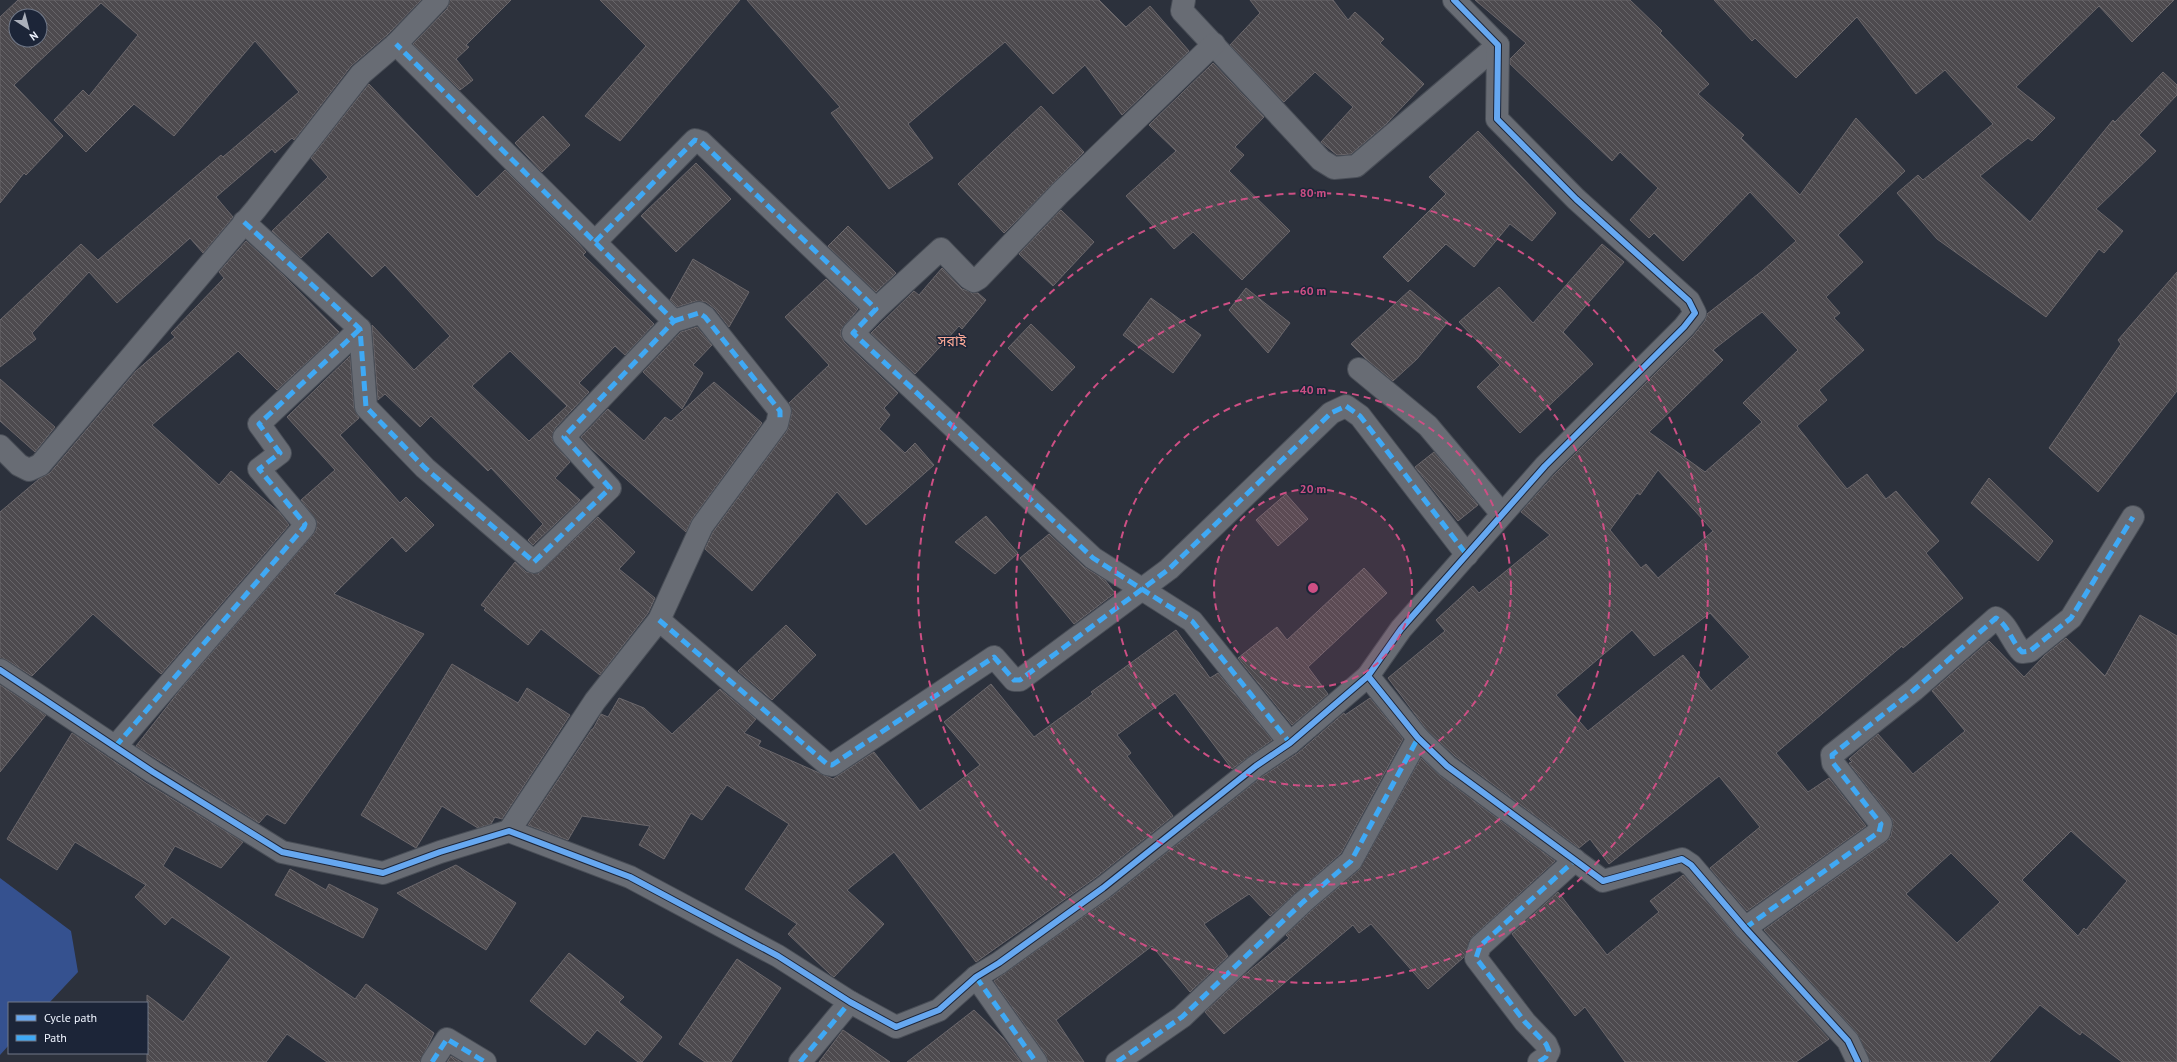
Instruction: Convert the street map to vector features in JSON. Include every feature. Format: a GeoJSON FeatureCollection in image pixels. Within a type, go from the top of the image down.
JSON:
{"type":"FeatureCollection","features":[{"type":"Feature","properties":{"kind":"street"},"geometry":{"type":"LineString","coordinates":[[0,446],[19,465],[28,470],[40,465],[244,222],[361,74],[396,44],[438,0]]}},
{"type":"Feature","properties":{"kind":"street"},"geometry":{"type":"LineString","coordinates":[[1184,0],[1182,11],[1322,160],[1334,168],[1356,166],[1498,44]]}},
{"type":"Feature","properties":{"kind":"street"},"geometry":{"type":"LineString","coordinates":[[0,670],[115,747],[282,852],[383,873],[440,852],[509,831],[630,877],[778,956],[850,1002],[896,1027],[939,1010],[976,977],[999,963],[1103,888],[1256,766],[1290,743],[1368,676],[1401,629],[1545,466],[1684,328],[1694,313],[1689,300],[1576,199],[1497,119],[1498,44],[1454,0]]}},
{"type":"Feature","properties":{"kind":"street"},"geometry":{"type":"LineString","coordinates":[[396,44],[674,321]]}},
{"type":"Feature","properties":{"kind":"street"},"geometry":{"type":"LineString","coordinates":[[1214,44],[1060,194],[980,278],[974,281],[969,278],[941,249],[876,309],[853,333],[1093,558],[1192,620],[1290,743]]}},
{"type":"Feature","properties":{"kind":"street"},"geometry":{"type":"LineString","coordinates":[[595,242],[695,140],[701,142],[876,309]]}},
{"type":"Feature","properties":{"kind":"street"},"geometry":{"type":"LineString","coordinates":[[244,222],[360,329],[366,407],[425,468],[534,562],[610,488],[565,440],[565,434],[674,321],[699,313],[705,317],[780,411],[780,418],[777,424],[702,526],[659,620],[595,701],[509,831]]}},
{"type":"Feature","properties":{"kind":"street"},"geometry":{"type":"LineString","coordinates":[[115,747],[304,526],[259,469],[280,453],[259,424],[360,329]]}},
{"type":"Feature","properties":{"kind":"street"},"geometry":{"type":"LineString","coordinates":[[1359,369],[1428,426],[1502,514]]}},
{"type":"Feature","properties":{"kind":"street"},"geometry":{"type":"LineString","coordinates":[[659,620],[827,764],[832,765],[994,657],[1014,680],[1020,680],[1169,569],[1331,413],[1346,406],[1360,416],[1467,555]]}},
{"type":"Feature","properties":{"kind":"street"},"geometry":{"type":"LineString","coordinates":[[1745,928],[1879,832],[1882,828],[1881,824],[1833,763],[1831,759],[1832,756],[1914,690],[1996,618],[2001,621],[2018,648],[2022,652],[2030,652],[2071,618],[2133,517]]}},
{"type":"Feature","properties":{"kind":"street"},"geometry":{"type":"LineString","coordinates":[[1368,676],[1418,738],[1446,766],[1603,881],[1682,859],[1691,865],[1745,928],[1848,1041],[1858,1062]]}},
{"type":"Feature","properties":{"kind":"street"},"geometry":{"type":"LineString","coordinates":[[1117,1062],[1182,1017],[1303,902],[1351,861],[1418,738]]}},
{"type":"Feature","properties":{"kind":"street"},"geometry":{"type":"LineString","coordinates":[[1539,1062],[1546,1057],[1549,1051],[1546,1044],[1525,1022],[1476,958],[1480,946],[1574,860]]}},
{"type":"Feature","properties":{"kind":"street"},"geometry":{"type":"LineString","coordinates":[[976,977],[1036,1062]]}},
{"type":"Feature","properties":{"kind":"street"},"geometry":{"type":"LineString","coordinates":[[800,1062],[850,1002]]}},
{"type":"Feature","properties":{"kind":"street"},"geometry":{"type":"LineString","coordinates":[[432,1062],[447,1039],[485,1062]]}},
{"type":"Feature","properties":{"kind":"shaded area"},"geometry":{"type":"Polygon","coordinates":[[[0,878],[71,931],[78,972],[50,1002],[8,1002],[8,1046],[0,1055],[0,878]]]}},
{"type":"Feature","properties":{"kind":"building"},"geometry":{"type":"Polygon","coordinates":[[[18,0],[421,0],[387,35],[351,66],[294,140],[292,138],[275,153],[272,149],[216,197],[233,217],[203,253],[190,238],[117,303],[89,272],[32,333],[36,339],[0,367],[0,320],[81,244],[98,260],[221,155],[223,157],[299,92],[255,41],[174,136],[134,104],[86,152],[54,120],[83,90],[89,96],[138,35],[101,3],[14,85],[63,136],[26,175],[24,173],[0,203],[0,17],[8,9],[8,48],[48,48],[48,8],[10,8],[18,0]]]}},
{"type":"Feature","properties":{"kind":"building"},"geometry":{"type":"Polygon","coordinates":[[[450,0],[511,0],[466,45],[469,47],[456,59],[473,80],[460,90],[413,44],[447,9],[450,0]]]}},
{"type":"Feature","properties":{"kind":"building"},"geometry":{"type":"Polygon","coordinates":[[[600,0],[740,0],[620,141],[585,116],[646,46],[600,0]]]}},
{"type":"Feature","properties":{"kind":"building"},"geometry":{"type":"Polygon","coordinates":[[[747,0],[1099,0],[1126,27],[1150,6],[1189,51],[1122,115],[1085,65],[1053,94],[1005,42],[908,124],[933,158],[889,189],[831,113],[840,107],[747,0]]]}},
{"type":"Feature","properties":{"kind":"building"},"geometry":{"type":"Polygon","coordinates":[[[1250,0],[1333,0],[1348,20],[1355,12],[1384,39],[1380,43],[1424,84],[1386,124],[1351,154],[1337,155],[1321,142],[1353,107],[1315,72],[1284,102],[1230,45],[1260,13],[1250,0]]]}},
{"type":"Feature","properties":{"kind":"building"},"geometry":{"type":"Polygon","coordinates":[[[1475,0],[1630,0],[1662,31],[1660,33],[1709,84],[1698,94],[1744,135],[1741,138],[1800,195],[1856,118],[1905,171],[1838,235],[1863,262],[1826,297],[1840,313],[1834,318],[1864,350],[1819,390],[1827,400],[1797,426],[1847,489],[1867,474],[1886,499],[1896,491],[1939,541],[1926,553],[1963,598],[1903,648],[1902,646],[1776,753],[1808,792],[1829,778],[1866,826],[1747,911],[1710,868],[1760,827],[1719,776],[1609,864],[1590,839],[1579,848],[1455,756],[1427,730],[1388,678],[1445,631],[1436,620],[1473,586],[1479,593],[1550,535],[1521,512],[1554,475],[1693,336],[1705,321],[1707,314],[1762,271],[1796,241],[1750,192],[1683,261],[1654,233],[1649,238],[1630,220],[1658,188],[1620,152],[1612,161],[1510,64],[1510,59],[1526,43],[1475,0]],[[1762,312],[1713,350],[1723,360],[1649,432],[1705,472],[1762,422],[1743,403],[1798,350],[1762,312]],[[1658,470],[1640,495],[1637,493],[1610,530],[1641,568],[1646,564],[1658,578],[1713,531],[1658,470]],[[1710,613],[1654,656],[1632,630],[1556,695],[1588,731],[1683,655],[1711,691],[1750,657],[1710,613]]]}},
{"type":"Feature","properties":{"kind":"building"},"geometry":{"type":"Polygon","coordinates":[[[1714,0],[2174,0],[2132,42],[2099,6],[2016,87],[2055,118],[2032,141],[2028,138],[1980,176],[2030,222],[2113,120],[2115,122],[2163,72],[2177,85],[2177,95],[2139,135],[2156,151],[2096,209],[2123,231],[2104,253],[2099,249],[2046,317],[1937,239],[1897,193],[1918,175],[1923,180],[1993,124],[1945,70],[1916,94],[1857,17],[1796,78],[1755,38],[1752,41],[1714,0]]]}},
{"type":"Feature","properties":{"kind":"building"},"geometry":{"type":"Polygon","coordinates":[[[1213,63],[1264,117],[1235,147],[1244,155],[1229,171],[1290,231],[1242,280],[1193,232],[1174,249],[1126,196],[1176,151],[1149,125],[1213,63]]]}},
{"type":"Feature","properties":{"kind":"building"},"geometry":{"type":"Polygon","coordinates":[[[369,84],[477,197],[505,170],[578,243],[586,252],[583,255],[654,324],[625,355],[615,346],[579,383],[589,392],[555,428],[552,440],[570,462],[555,478],[580,500],[533,545],[528,540],[543,524],[491,468],[488,471],[431,416],[420,427],[385,394],[378,400],[372,325],[414,370],[450,336],[385,265],[372,277],[328,232],[301,258],[272,231],[328,177],[311,158],[369,84]],[[510,351],[472,386],[529,441],[567,406],[510,351]]]}},
{"type":"Feature","properties":{"kind":"building"},"geometry":{"type":"Polygon","coordinates":[[[1041,106],[1084,152],[1004,233],[958,184],[1041,106]]]}},
{"type":"Feature","properties":{"kind":"building"},"geometry":{"type":"Polygon","coordinates":[[[543,116],[570,145],[542,172],[515,143],[543,116]]]}},
{"type":"Feature","properties":{"kind":"building"},"geometry":{"type":"Polygon","coordinates":[[[1478,131],[1556,213],[1532,241],[1510,224],[1474,267],[1446,244],[1408,282],[1383,257],[1446,194],[1429,177],[1478,131]]]}},
{"type":"Feature","properties":{"kind":"building"},"geometry":{"type":"Polygon","coordinates":[[[696,163],[731,199],[676,252],[641,216],[696,163]]]}},
{"type":"Feature","properties":{"kind":"building"},"geometry":{"type":"Polygon","coordinates":[[[1061,210],[1094,242],[1053,286],[1019,254],[1061,210]]]}},
{"type":"Feature","properties":{"kind":"building"},"geometry":{"type":"Polygon","coordinates":[[[848,226],[896,273],[876,292],[828,246],[848,226]]]}},
{"type":"Feature","properties":{"kind":"building"},"geometry":{"type":"Polygon","coordinates":[[[246,241],[283,275],[339,332],[277,390],[238,351],[152,425],[219,485],[231,471],[280,513],[289,525],[161,674],[93,614],[32,676],[7,660],[0,658],[0,512],[39,479],[50,473],[136,371],[175,337],[171,333],[224,278],[219,272],[246,241]]]}},
{"type":"Feature","properties":{"kind":"building"},"geometry":{"type":"Polygon","coordinates":[[[1602,244],[1624,262],[1563,332],[1593,364],[1520,433],[1477,387],[1500,365],[1459,322],[1499,287],[1533,323],[1602,244]]]}},
{"type":"Feature","properties":{"kind":"building"},"geometry":{"type":"Polygon","coordinates":[[[693,259],[749,292],[729,327],[715,309],[706,302],[696,301],[677,307],[670,300],[693,259]]]}},
{"type":"Feature","properties":{"kind":"building"},"geometry":{"type":"Polygon","coordinates":[[[942,268],[962,289],[978,293],[986,300],[962,329],[959,326],[915,374],[871,333],[914,291],[919,295],[942,268]]]}},
{"type":"Feature","properties":{"kind":"building"},"geometry":{"type":"Polygon","coordinates":[[[2177,272],[2177,391],[2098,492],[2049,448],[2121,344],[2118,340],[2177,272]]]}},
{"type":"Feature","properties":{"kind":"building"},"geometry":{"type":"Polygon","coordinates":[[[826,279],[858,309],[841,330],[841,336],[844,342],[898,393],[884,408],[890,415],[879,429],[905,453],[915,443],[934,465],[866,525],[837,492],[752,591],[705,549],[713,532],[787,431],[792,413],[789,403],[829,365],[785,317],[826,279]]]}},
{"type":"Feature","properties":{"kind":"building"},"geometry":{"type":"Polygon","coordinates":[[[1246,288],[1290,323],[1268,353],[1229,310],[1246,288]]]}},
{"type":"Feature","properties":{"kind":"building"},"geometry":{"type":"Polygon","coordinates":[[[1410,290],[1448,322],[1417,359],[1393,381],[1365,358],[1351,344],[1410,290]]]}},
{"type":"Feature","properties":{"kind":"building"},"geometry":{"type":"Polygon","coordinates":[[[1151,298],[1201,335],[1173,373],[1123,335],[1151,298]]]}},
{"type":"Feature","properties":{"kind":"building"},"geometry":{"type":"Polygon","coordinates":[[[1031,324],[1075,367],[1052,391],[1008,348],[1031,324]]]}},
{"type":"Feature","properties":{"kind":"building"},"geometry":{"type":"Polygon","coordinates":[[[697,327],[712,345],[693,365],[703,373],[682,409],[643,372],[681,332],[697,327]]]}},
{"type":"Feature","properties":{"kind":"building"},"geometry":{"type":"Polygon","coordinates":[[[350,356],[354,408],[359,418],[340,435],[400,503],[406,497],[434,525],[406,552],[392,537],[334,594],[424,634],[285,824],[267,814],[259,823],[136,746],[180,690],[316,531],[317,521],[301,500],[335,470],[287,417],[350,356]]]}},
{"type":"Feature","properties":{"kind":"building"},"geometry":{"type":"Polygon","coordinates":[[[0,379],[55,427],[35,452],[0,421],[0,379]]]}},
{"type":"Feature","properties":{"kind":"building"},"geometry":{"type":"Polygon","coordinates":[[[714,382],[762,423],[692,519],[686,532],[592,449],[581,437],[608,409],[644,441],[665,417],[671,421],[714,382]]]}},
{"type":"Feature","properties":{"kind":"building"},"geometry":{"type":"Polygon","coordinates":[[[1434,452],[1478,505],[1458,521],[1415,467],[1434,452]]]}},
{"type":"Feature","properties":{"kind":"building"},"geometry":{"type":"Polygon","coordinates":[[[1989,478],[2053,541],[2038,561],[1971,503],[1989,478]]]}},
{"type":"Feature","properties":{"kind":"building"},"geometry":{"type":"Polygon","coordinates":[[[1286,494],[1308,519],[1278,546],[1256,520],[1286,494]]]}},
{"type":"Feature","properties":{"kind":"building"},"geometry":{"type":"Polygon","coordinates":[[[986,516],[1018,553],[995,574],[955,542],[986,516]]]}},
{"type":"Feature","properties":{"kind":"building"},"geometry":{"type":"Polygon","coordinates":[[[598,517],[635,552],[619,569],[655,598],[648,613],[600,675],[541,629],[528,645],[484,610],[486,608],[481,605],[515,562],[526,572],[538,574],[598,517]]]}},
{"type":"Feature","properties":{"kind":"building"},"geometry":{"type":"Polygon","coordinates":[[[1049,534],[1084,567],[1105,580],[1115,593],[1074,624],[1020,558],[1049,534]]]}},
{"type":"Feature","properties":{"kind":"building"},"geometry":{"type":"Polygon","coordinates":[[[1364,568],[1387,593],[1308,667],[1328,694],[1292,725],[1238,658],[1277,627],[1287,640],[1364,568]]]}},
{"type":"Feature","properties":{"kind":"building"},"geometry":{"type":"Polygon","coordinates":[[[2140,615],[2177,636],[2177,1062],[2122,1062],[2082,1032],[2080,1035],[2040,1005],[1989,1062],[1870,1062],[1857,1033],[1764,930],[1886,842],[1891,836],[1893,822],[1891,817],[1849,763],[1852,762],[1849,759],[1878,734],[1913,774],[1965,731],[1932,691],[1989,641],[2024,677],[2045,655],[2066,638],[2105,676],[2140,615]],[[2071,831],[2022,880],[2078,936],[2084,928],[2086,930],[2127,881],[2071,831]],[[1951,853],[1906,894],[1957,943],[2000,902],[1951,853]]]}},
{"type":"Feature","properties":{"kind":"building"},"geometry":{"type":"Polygon","coordinates":[[[786,625],[816,655],[772,700],[738,671],[786,625]]]}},
{"type":"Feature","properties":{"kind":"building"},"geometry":{"type":"Polygon","coordinates":[[[1176,630],[1210,678],[1218,673],[1272,740],[1232,769],[1175,693],[1117,735],[1131,753],[1127,756],[1173,816],[1095,878],[976,962],[894,852],[847,890],[884,924],[834,977],[788,934],[797,924],[745,889],[789,824],[727,785],[702,820],[691,813],[664,859],[639,845],[650,826],[582,816],[568,840],[528,825],[593,729],[601,714],[608,717],[619,698],[644,708],[672,734],[720,689],[756,719],[744,733],[761,741],[758,746],[833,779],[874,752],[920,811],[980,765],[944,722],[991,684],[1034,737],[1093,694],[1091,692],[1176,630]]]}},
{"type":"Feature","properties":{"kind":"building"},"geometry":{"type":"Polygon","coordinates":[[[452,664],[518,703],[527,688],[570,715],[502,819],[495,817],[491,824],[478,828],[442,806],[416,848],[361,815],[452,664]]]}},
{"type":"Feature","properties":{"kind":"building"},"geometry":{"type":"Polygon","coordinates":[[[0,685],[46,715],[0,772],[0,685]]]}},
{"type":"Feature","properties":{"kind":"building"},"geometry":{"type":"Polygon","coordinates":[[[1370,698],[1403,739],[1341,853],[1270,916],[1249,894],[1204,924],[1228,956],[1190,992],[1152,946],[1056,1020],[1084,1062],[1048,1062],[1046,1055],[994,981],[1110,898],[1263,776],[1298,753],[1344,713],[1345,715],[1370,698]]]}},
{"type":"Feature","properties":{"kind":"building"},"geometry":{"type":"Polygon","coordinates":[[[72,733],[146,783],[243,842],[221,868],[175,846],[163,866],[355,999],[366,984],[434,1033],[420,1062],[327,1062],[287,1034],[266,1062],[147,1062],[147,995],[183,1022],[231,957],[172,917],[165,925],[135,897],[146,885],[75,842],[57,870],[7,839],[72,733]]]}},
{"type":"Feature","properties":{"kind":"building"},"geometry":{"type":"Polygon","coordinates":[[[1421,758],[1440,776],[1555,861],[1472,937],[1464,957],[1428,989],[1371,924],[1359,933],[1353,925],[1224,1034],[1205,1012],[1243,976],[1289,938],[1286,935],[1311,911],[1359,870],[1421,758]]]}},
{"type":"Feature","properties":{"kind":"building"},"geometry":{"type":"Polygon","coordinates":[[[456,865],[516,903],[486,950],[397,893],[456,865]]]}},
{"type":"Feature","properties":{"kind":"building"},"geometry":{"type":"Polygon","coordinates":[[[290,869],[326,890],[329,884],[378,909],[363,938],[275,895],[290,869]]]}},
{"type":"Feature","properties":{"kind":"building"},"geometry":{"type":"Polygon","coordinates":[[[1683,875],[1829,1039],[1796,1062],[1625,1062],[1585,1007],[1575,1016],[1512,934],[1558,892],[1607,955],[1659,912],[1650,901],[1683,875]]]}},
{"type":"Feature","properties":{"kind":"building"},"geometry":{"type":"Polygon","coordinates":[[[569,953],[624,997],[619,1002],[662,1037],[642,1062],[638,1062],[597,1030],[585,1045],[530,1001],[569,953]]]}},
{"type":"Feature","properties":{"kind":"building"},"geometry":{"type":"Polygon","coordinates":[[[737,959],[781,988],[731,1062],[705,1062],[679,1044],[737,959]]]}},
{"type":"Feature","properties":{"kind":"building"},"geometry":{"type":"Polygon","coordinates":[[[974,1010],[1003,1038],[1021,1062],[907,1062],[974,1010]]]}},
{"type":"Feature","properties":{"kind":"building"},"geometry":{"type":"Polygon","coordinates":[[[843,1030],[890,1062],[819,1062],[843,1030]]]}},
{"type":"Feature","properties":{"kind":"building"},"geometry":{"type":"Polygon","coordinates":[[[451,1056],[461,1062],[447,1062],[451,1056]]]}},
{"type":"Feature","properties":{"kind":"marked path"},"geometry":{"type":"LineString","coordinates":[[244,222],[360,329],[366,407],[425,468],[534,562],[610,488],[564,437],[674,321],[396,44]]}},
{"type":"Feature","properties":{"kind":"marked path"},"geometry":{"type":"LineString","coordinates":[[595,242],[695,140],[701,142],[876,309],[853,333],[1093,558],[1192,621],[1290,743]]}},
{"type":"Feature","properties":{"kind":"marked path"},"geometry":{"type":"LineString","coordinates":[[674,321],[699,313],[705,317],[780,411],[780,418]]}},
{"type":"Feature","properties":{"kind":"marked path"},"geometry":{"type":"LineString","coordinates":[[115,747],[304,527],[305,524],[259,469],[280,453],[259,424],[360,329]]}},
{"type":"Feature","properties":{"kind":"marked path"},"geometry":{"type":"LineString","coordinates":[[659,620],[827,764],[832,765],[994,657],[1014,680],[1020,680],[1169,569],[1331,413],[1346,406],[1360,416],[1467,555]]}},
{"type":"Feature","properties":{"kind":"marked path"},"geometry":{"type":"LineString","coordinates":[[1745,928],[1879,832],[1881,824],[1833,763],[1832,755],[1914,690],[1996,618],[2004,625],[2022,652],[2030,651],[2071,618],[2133,517]]}},
{"type":"Feature","properties":{"kind":"marked path"},"geometry":{"type":"LineString","coordinates":[[1117,1062],[1182,1017],[1303,902],[1351,861],[1418,738]]}},
{"type":"Feature","properties":{"kind":"marked path"},"geometry":{"type":"LineString","coordinates":[[1539,1062],[1546,1057],[1549,1051],[1546,1044],[1525,1022],[1476,958],[1480,946],[1575,860]]}},
{"type":"Feature","properties":{"kind":"marked path"},"geometry":{"type":"LineString","coordinates":[[976,977],[1036,1062]]}},
{"type":"Feature","properties":{"kind":"marked path"},"geometry":{"type":"LineString","coordinates":[[800,1062],[850,1002]]}},
{"type":"Feature","properties":{"kind":"marked path"},"geometry":{"type":"LineString","coordinates":[[432,1062],[447,1039],[485,1062]]}},
{"type":"Feature","properties":{"kind":"cycle path"},"geometry":{"type":"LineString","coordinates":[[1454,0],[1498,45],[1497,119],[1576,199],[1689,301],[1695,313],[1684,327],[1545,466],[1401,629],[1368,676],[1418,738],[1447,766],[1603,881],[1682,859],[1691,865],[1745,928],[1848,1041],[1858,1062]]}},
{"type":"Feature","properties":{"kind":"cycle path"},"geometry":{"type":"LineString","coordinates":[[0,670],[153,772],[282,852],[383,873],[440,852],[509,831],[630,877],[778,956],[850,1002],[896,1027],[939,1010],[976,977],[999,963],[1103,888],[1256,766],[1290,743],[1368,676]]}},
{"type":"Feature","properties":{"kind":"district","name":"সরাই"},"geometry":{"type":"Point","coordinates":[952,341]}}]}
